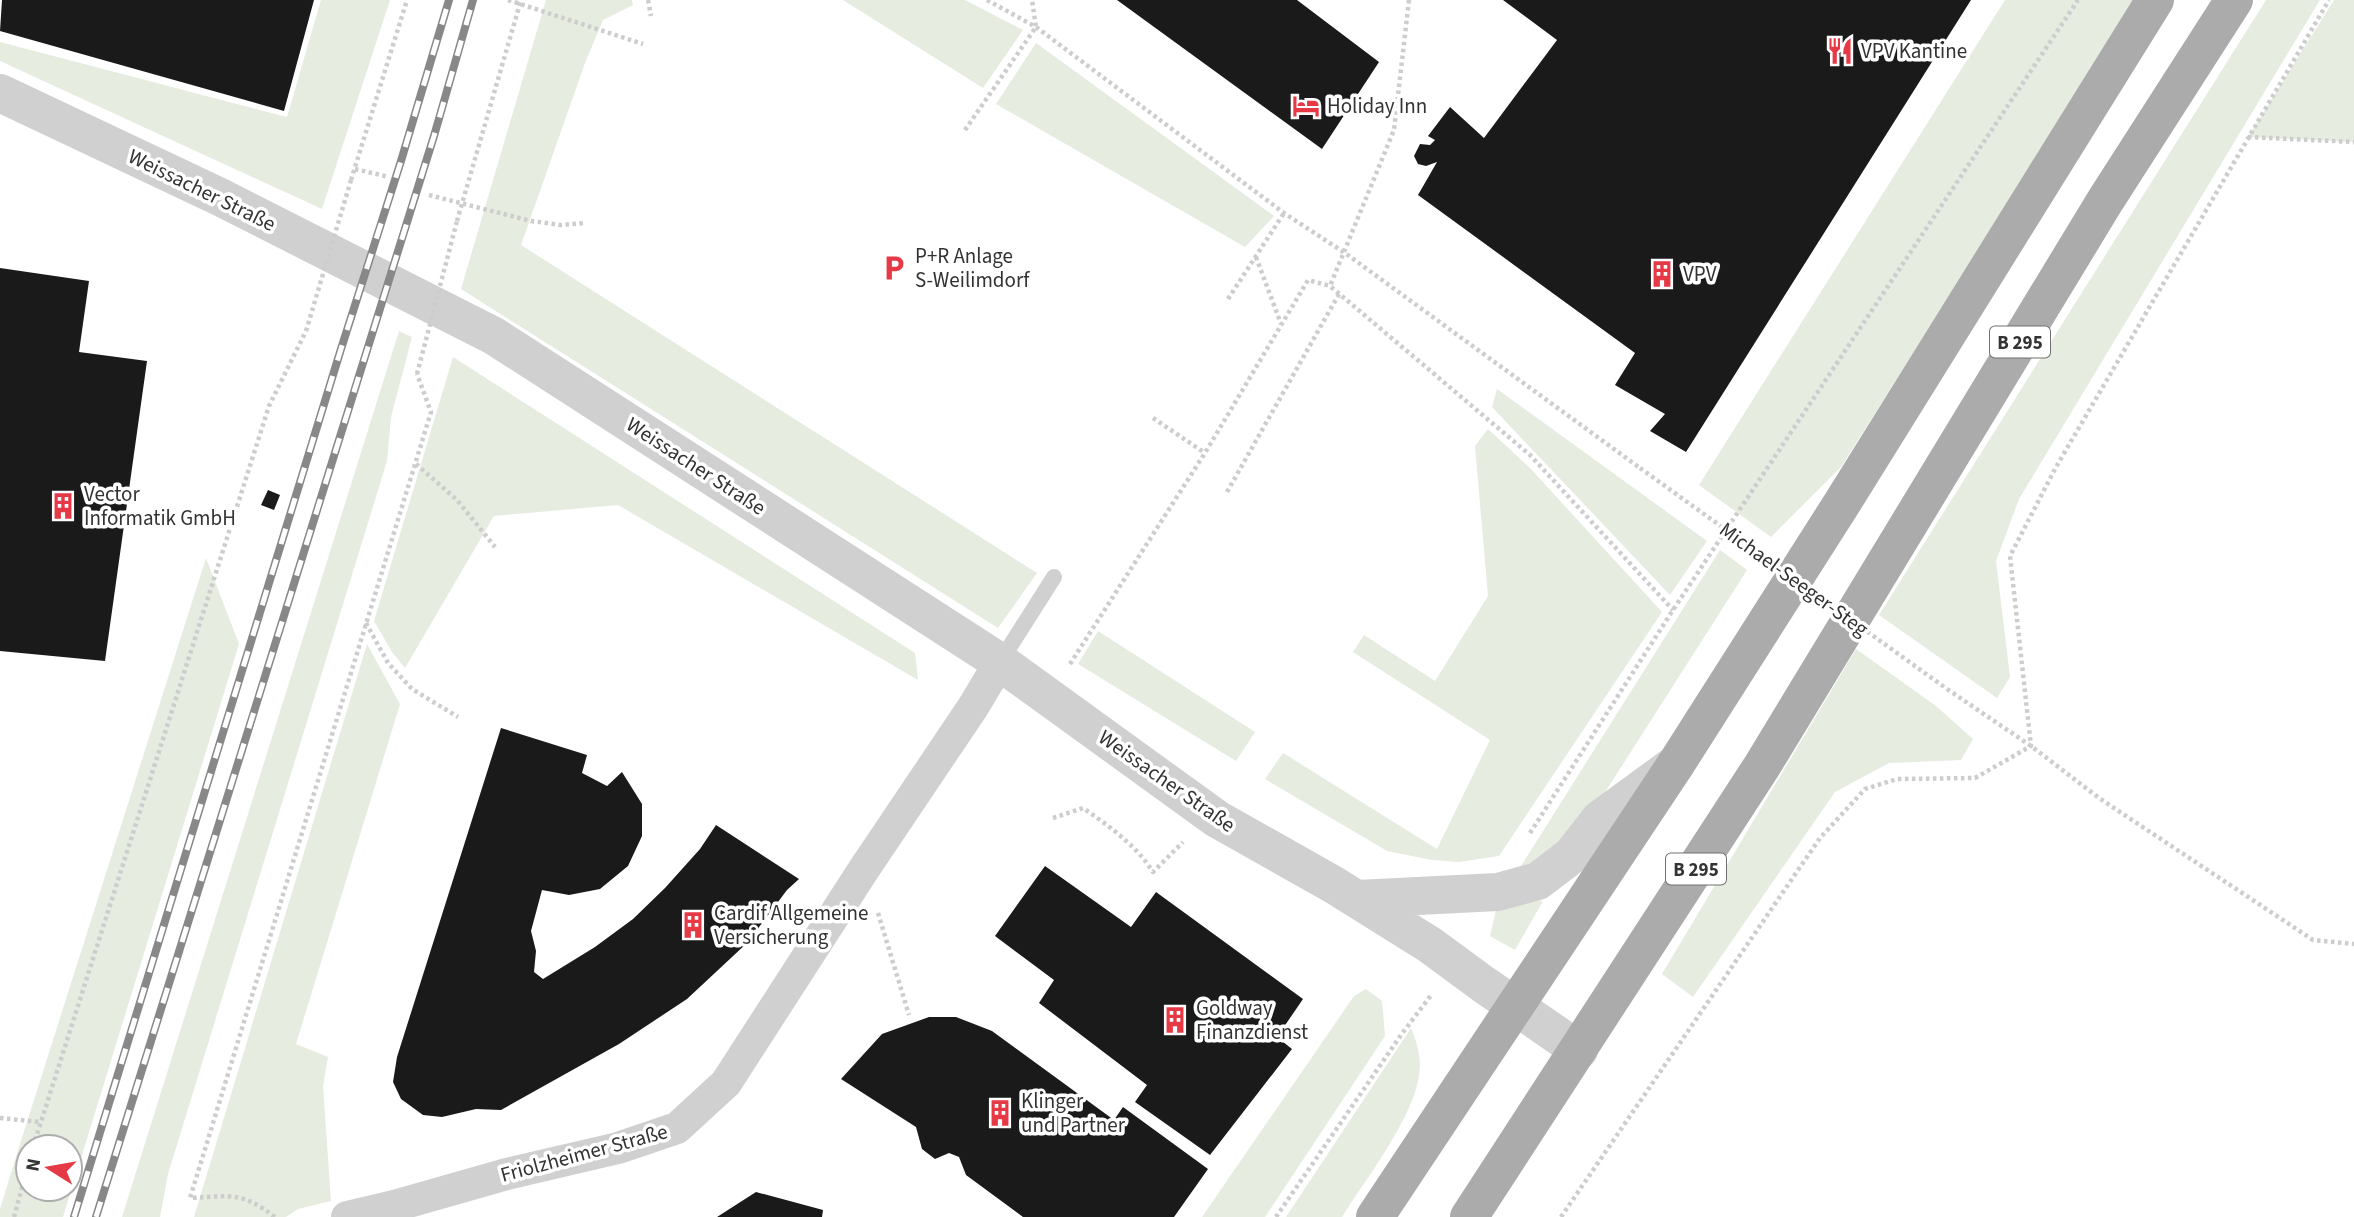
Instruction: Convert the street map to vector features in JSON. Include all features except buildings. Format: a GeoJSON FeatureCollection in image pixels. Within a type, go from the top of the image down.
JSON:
{"type":"FeatureCollection","features":[{"type":"Feature","properties":{"kind":"main road"},"geometry":{"type":"LineString","coordinates":[[1375,1217],[1676,764],[1844,500],[2155,0]]}},
{"type":"Feature","properties":{"kind":"main road","name":"B 295"},"geometry":{"type":"LineString","coordinates":[[1469,1217],[1762,766],[2105,201],[2234,0]]}},
{"type":"Feature","properties":{"kind":"street","name":"Weissacher Straße"},"geometry":{"type":"LineString","coordinates":[[0,93],[220,197],[494,336],[1000,662],[1217,819],[1357,899],[1430,945],[1579,1050]]}},
{"type":"Feature","properties":{"kind":"street","name":"Friolzheimer Straße"},"geometry":{"type":"LineString","coordinates":[[347,1217],[618,1147],[677,1128],[726,1083],[864,869],[966,719],[1000,662]]}},
{"type":"Feature","properties":{"kind":"street"},"geometry":{"type":"LineString","coordinates":[[1357,899],[1498,892],[1538,881],[1572,855],[1600,819],[1676,764]]}},
{"type":"Feature","properties":{"kind":"lane"},"geometry":{"type":"LineString","coordinates":[[1000,662],[1054,577]]}},
{"type":"Feature","properties":{"kind":"path"},"geometry":{"type":"LineString","coordinates":[[37,1133],[269,406],[306,331],[407,0]]}},
{"type":"Feature","properties":{"kind":"path"},"geometry":{"type":"LineString","coordinates":[[508,0],[521,2],[643,44]]}},
{"type":"Feature","properties":{"kind":"path"},"geometry":{"type":"LineString","coordinates":[[648,0],[651,16]]}},
{"type":"Feature","properties":{"kind":"path","name":"Michael-Seeger-Steg"},"geometry":{"type":"LineString","coordinates":[[987,0],[1036,27],[1284,213],[1345,253],[1947,689],[2031,746],[2099,798],[2313,940],[2354,944]]}},
{"type":"Feature","properties":{"kind":"path"},"geometry":{"type":"LineString","coordinates":[[965,130],[1036,27],[1032,0]]}},
{"type":"Feature","properties":{"kind":"path"},"geometry":{"type":"LineString","coordinates":[[1330,286],[1394,130],[1409,0]]}},
{"type":"Feature","properties":{"kind":"path"},"geometry":{"type":"LineString","coordinates":[[1527,838],[1673,610],[2078,0]]}},
{"type":"Feature","properties":{"kind":"path"},"geometry":{"type":"LineString","coordinates":[[1561,1217],[1820,838],[1865,789],[1897,779],[1975,778],[2031,746],[2010,556],[2056,467],[2329,0]]}},
{"type":"Feature","properties":{"kind":"path"},"geometry":{"type":"LineString","coordinates":[[275,1217],[260,1205],[238,1196],[190,1198],[431,412],[418,374],[457,221],[521,2]]}},
{"type":"Feature","properties":{"kind":"path"},"geometry":{"type":"LineString","coordinates":[[2248,137],[2354,142]]}},
{"type":"Feature","properties":{"kind":"path"},"geometry":{"type":"LineString","coordinates":[[355,169],[389,177]]}},
{"type":"Feature","properties":{"kind":"path"},"geometry":{"type":"LineString","coordinates":[[429,195],[531,221],[561,225],[585,223]]}},
{"type":"Feature","properties":{"kind":"path"},"geometry":{"type":"LineString","coordinates":[[1228,299],[1284,213]]}},
{"type":"Feature","properties":{"kind":"path"},"geometry":{"type":"LineString","coordinates":[[1256,256],[1263,282],[1281,325]]}},
{"type":"Feature","properties":{"kind":"path"},"geometry":{"type":"LineString","coordinates":[[1049,696],[1205,453],[1308,280],[1330,286],[1339,293],[1530,455],[1673,610]]}},
{"type":"Feature","properties":{"kind":"path"},"geometry":{"type":"LineString","coordinates":[[1227,492],[1339,293]]}},
{"type":"Feature","properties":{"kind":"path"},"geometry":{"type":"LineString","coordinates":[[1153,418],[1205,453]]}},
{"type":"Feature","properties":{"kind":"path"},"geometry":{"type":"LineString","coordinates":[[415,464],[457,500],[495,547]]}},
{"type":"Feature","properties":{"kind":"path"},"geometry":{"type":"LineString","coordinates":[[366,623],[388,663],[412,690],[458,717]]}},
{"type":"Feature","properties":{"kind":"path"},"geometry":{"type":"LineString","coordinates":[[1053,818],[1083,808],[1104,822],[1143,856],[1153,872],[1184,841]]}},
{"type":"Feature","properties":{"kind":"path"},"geometry":{"type":"LineString","coordinates":[[864,869],[909,1015]]}},
{"type":"Feature","properties":{"kind":"path"},"geometry":{"type":"LineString","coordinates":[[1276,1217],[1401,1035]]}},
{"type":"Feature","properties":{"kind":"path"},"geometry":{"type":"LineString","coordinates":[[0,1118],[40,1122]]}},
{"type":"Feature","properties":{"kind":"shaded area"},"geometry":{"type":"Polygon","coordinates":[[[321,0],[390,0],[322,209],[0,61],[0,42],[287,117],[321,0]]]}},
{"type":"Feature","properties":{"kind":"shaded area"},"geometry":{"type":"Polygon","coordinates":[[[546,0],[632,0],[633,5],[603,20],[585,63],[521,245],[1037,573],[998,628],[461,289],[546,0]]]}},
{"type":"Feature","properties":{"kind":"shaded area"},"geometry":{"type":"Polygon","coordinates":[[[843,0],[965,0],[1023,30],[983,88],[843,0]]]}},
{"type":"Feature","properties":{"kind":"shaded area"},"geometry":{"type":"Polygon","coordinates":[[[2005,0],[2136,0],[1841,467],[1771,537],[1699,485],[2005,0]]]}},
{"type":"Feature","properties":{"kind":"shaded area"},"geometry":{"type":"Polygon","coordinates":[[[2266,0],[2320,0],[2019,499],[1996,561],[2010,677],[1997,698],[1879,615],[2266,0]]]}},
{"type":"Feature","properties":{"kind":"shaded area"},"geometry":{"type":"Polygon","coordinates":[[[2334,0],[2354,0],[2354,142],[2248,137],[2334,0]]]}},
{"type":"Feature","properties":{"kind":"shaded area"},"geometry":{"type":"Polygon","coordinates":[[[1036,43],[1274,216],[1245,247],[996,104],[1036,43]]]}},
{"type":"Feature","properties":{"kind":"shaded area"},"geometry":{"type":"Polygon","coordinates":[[[399,331],[412,337],[391,417],[387,461],[168,1174],[160,1217],[122,1217],[399,331]]]}},
{"type":"Feature","properties":{"kind":"shaded area"},"geometry":{"type":"Polygon","coordinates":[[[453,357],[915,653],[918,680],[618,505],[494,516],[405,668],[374,621],[453,357]]]}},
{"type":"Feature","properties":{"kind":"shaded area"},"geometry":{"type":"Polygon","coordinates":[[[1497,389],[1707,541],[1670,595],[1492,407],[1497,389]]]}},
{"type":"Feature","properties":{"kind":"shaded area"},"geometry":{"type":"Polygon","coordinates":[[[1488,429],[1530,468],[1662,612],[1499,856],[1459,862],[1432,860],[1387,851],[1265,779],[1283,753],[1437,849],[1490,740],[1353,652],[1364,635],[1435,681],[1488,596],[1475,446],[1488,429]]]}},
{"type":"Feature","properties":{"kind":"shaded area"},"geometry":{"type":"Polygon","coordinates":[[[1720,550],[1747,570],[1588,819],[1541,863],[1521,866],[1720,550]]]}},
{"type":"Feature","properties":{"kind":"shaded area"},"geometry":{"type":"Polygon","coordinates":[[[206,558],[239,644],[84,1149],[84,1133],[23,1133],[206,558]]]}},
{"type":"Feature","properties":{"kind":"shaded area"},"geometry":{"type":"Polygon","coordinates":[[[1098,631],[1255,732],[1236,761],[1078,664],[1098,631]]]}},
{"type":"Feature","properties":{"kind":"shaded area"},"geometry":{"type":"Polygon","coordinates":[[[367,644],[400,704],[296,1044],[328,1057],[323,1086],[331,1201],[298,1209],[286,1217],[194,1217],[367,644]]]}},
{"type":"Feature","properties":{"kind":"shaded area"},"geometry":{"type":"Polygon","coordinates":[[[1856,649],[1936,706],[1973,739],[1961,760],[1889,763],[1835,792],[1693,997],[1662,974],[1856,649]]]}},
{"type":"Feature","properties":{"kind":"shaded area"},"geometry":{"type":"Polygon","coordinates":[[[1541,900],[1542,903],[1515,950],[1490,936],[1496,910],[1541,900]]]}},
{"type":"Feature","properties":{"kind":"shaded area"},"geometry":{"type":"Polygon","coordinates":[[[1366,989],[1382,1001],[1385,1036],[1265,1217],[1202,1217],[1354,996],[1366,989]]]}},
{"type":"Feature","properties":{"kind":"shaded area"},"geometry":{"type":"Polygon","coordinates":[[[1411,1028],[1420,1063],[1415,1092],[1399,1129],[1342,1217],[1286,1217],[1411,1028]]]}},
{"type":"Feature","properties":{"kind":"shaded area"},"geometry":{"type":"Polygon","coordinates":[[[14,1164],[14,1203],[67,1203],[63,1217],[0,1217],[14,1164]]]}},
{"type":"Feature","properties":{"kind":"railway"},"geometry":{"type":"LineString","coordinates":[[74,1217],[449,0]]}},
{"type":"Feature","properties":{"kind":"railway"},"geometry":{"type":"LineString","coordinates":[[96,1217],[434,136],[473,0]]}},
{"type":"Feature","properties":{"kind":"place","name":"VPV Kantine"},"geometry":{"type":"Point","coordinates":[1840,51]}},
{"type":"Feature","properties":{"kind":"place","name":"Holiday Inn"},"geometry":{"type":"Point","coordinates":[1306,106]}},
{"type":"Feature","properties":{"kind":"place","name":"P+R Anlage S-Weilimdorf"},"geometry":{"type":"Point","coordinates":[894,268]}},
{"type":"Feature","properties":{"kind":"place","name":"VPV"},"geometry":{"type":"Point","coordinates":[1662,274]}},
{"type":"Feature","properties":{"kind":"place","name":"Vector Informatik GmbH"},"geometry":{"type":"Point","coordinates":[63,506]}},
{"type":"Feature","properties":{"kind":"place","name":"Cardif Allgemeine Versicherung"},"geometry":{"type":"Point","coordinates":[693,925]}},
{"type":"Feature","properties":{"kind":"place","name":"Goldway Finanzdienst"},"geometry":{"type":"Point","coordinates":[1175,1020]}},
{"type":"Feature","properties":{"kind":"place","name":"Klinger und Partner"},"geometry":{"type":"Point","coordinates":[1000,1113]}}]}
